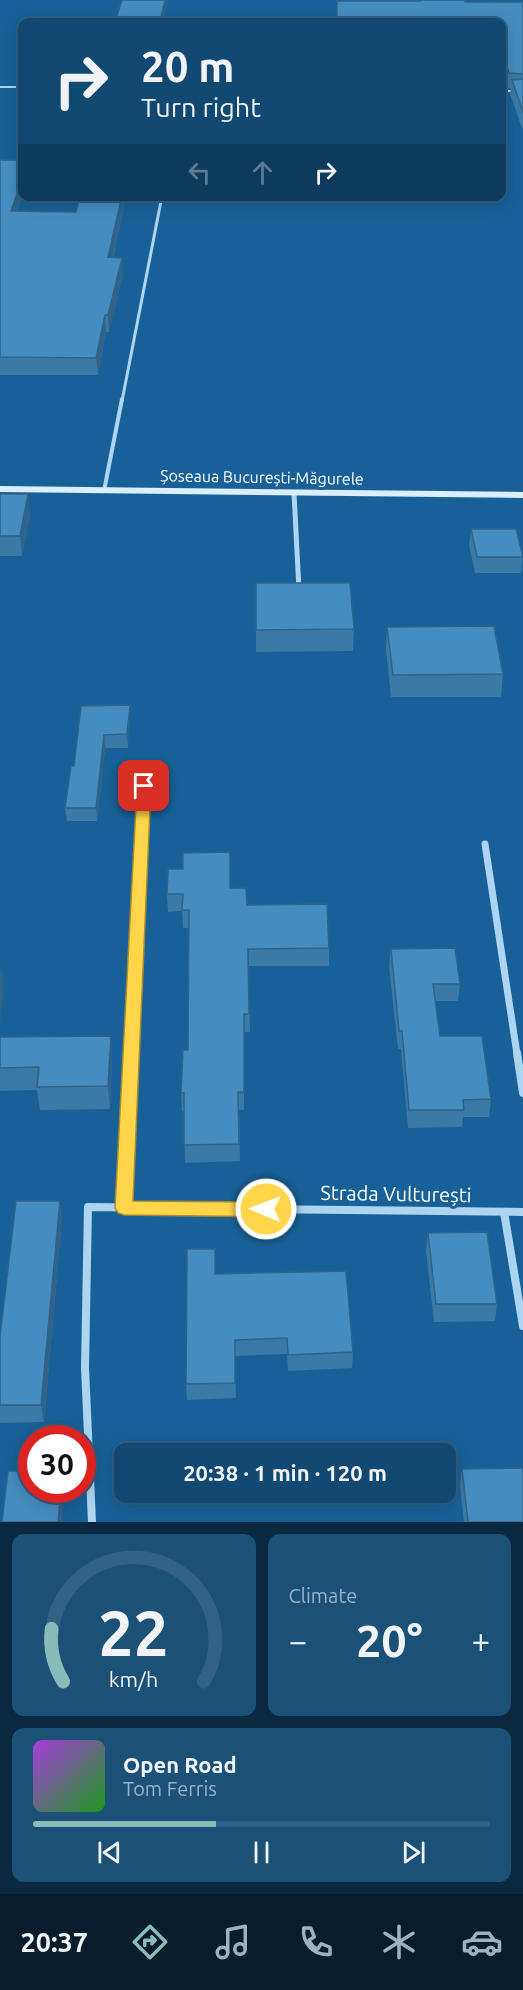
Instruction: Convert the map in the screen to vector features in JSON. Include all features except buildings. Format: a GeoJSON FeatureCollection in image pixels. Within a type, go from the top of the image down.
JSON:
{"type":"FeatureCollection","features":[{"type":"Feature","properties":{"kind":"main road","name":"Șoseaua București-Măgurele"},"geometry":{"type":"LineString","coordinates":[[0,489],[523,495]]}},
{"type":"Feature","properties":{"kind":"street"},"geometry":{"type":"LineString","coordinates":[[294,493],[299,591]]}},
{"type":"Feature","properties":{"kind":"street"},"geometry":{"type":"LineString","coordinates":[[124,1208],[144,786]]}},
{"type":"Feature","properties":{"kind":"street"},"geometry":{"type":"LineString","coordinates":[[485,844],[523,1093]]}},
{"type":"Feature","properties":{"kind":"street","name":"Strada Vulturești"},"geometry":{"type":"LineString","coordinates":[[92,1522],[85,1368],[88,1207],[523,1212]]}},
{"type":"Feature","properties":{"kind":"street"},"geometry":{"type":"LineString","coordinates":[[504,1212],[523,1326]]}},
{"type":"Feature","properties":{"kind":"lane"},"geometry":{"type":"LineString","coordinates":[[0,87],[18,87]]}},
{"type":"Feature","properties":{"kind":"lane"},"geometry":{"type":"LineString","coordinates":[[506,91],[523,92]]}},
{"type":"Feature","properties":{"kind":"lane"},"geometry":{"type":"LineString","coordinates":[[104,491],[161,201]]}},
{"type":"Feature","properties":{"kind":"route"},"geometry":{"type":"LineString","coordinates":[[144,786],[124,1208],[266,1209]]}}]}
